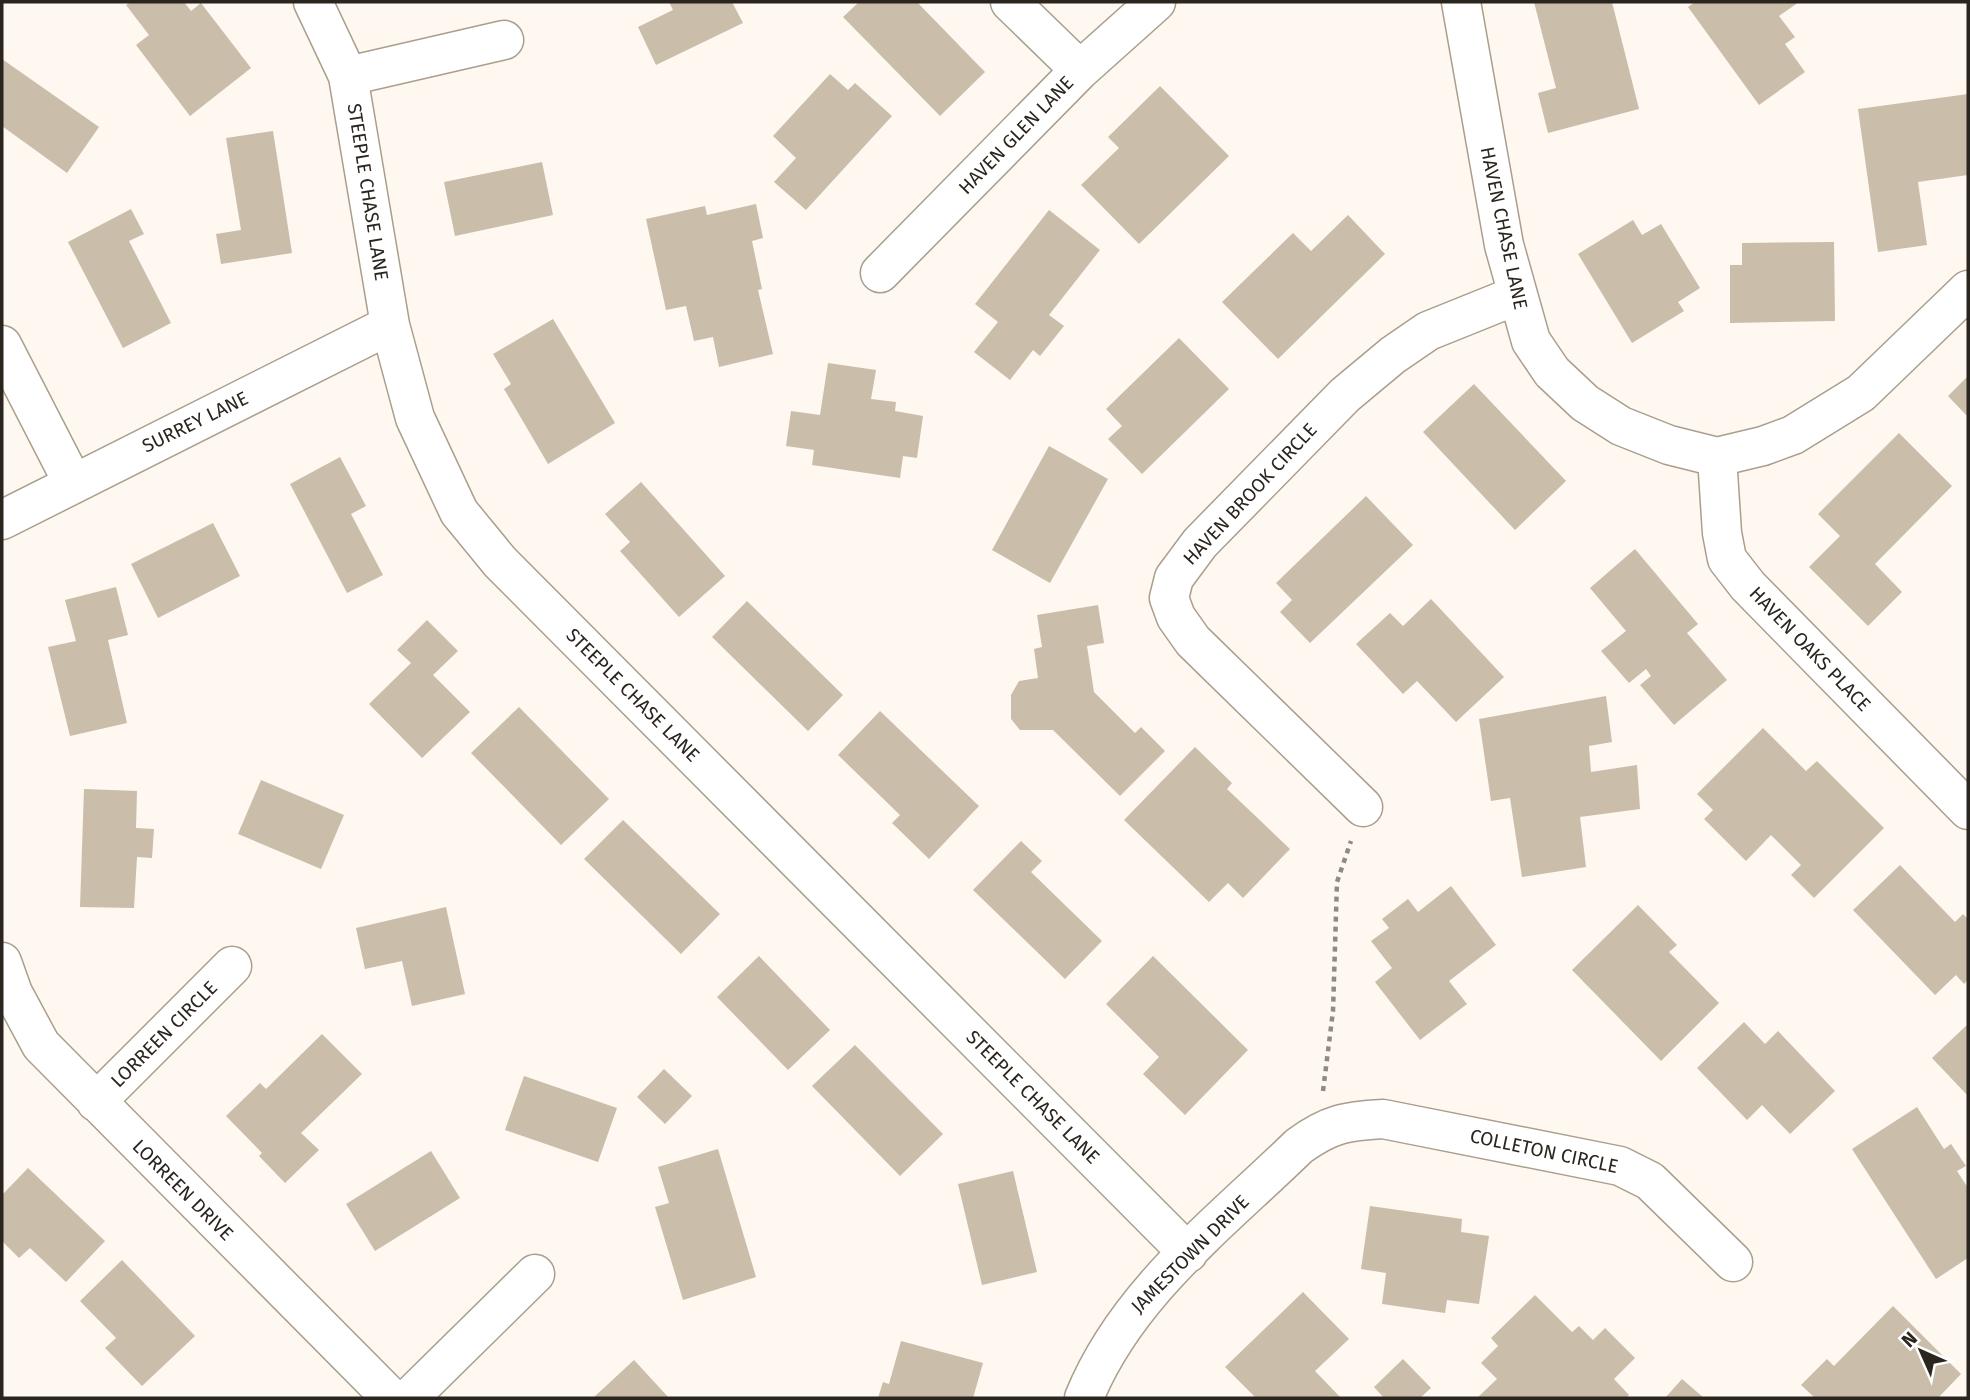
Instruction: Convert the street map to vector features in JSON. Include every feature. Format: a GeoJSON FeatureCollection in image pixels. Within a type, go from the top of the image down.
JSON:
{"type":"FeatureCollection","features":[{"type":"Feature","properties":{"kind":"street","name":"STEEPLE CHASE LANE"},"geometry":{"type":"LineString","coordinates":[[313,2],[348,76],[390,325],[420,430],[459,512],[500,562],[1188,1253]]}},
{"type":"Feature","properties":{"kind":"street"},"geometry":{"type":"LineString","coordinates":[[1010,2],[1080,70]]}},
{"type":"Feature","properties":{"kind":"street","name":"HAVEN GLEN LANE"},"geometry":{"type":"LineString","coordinates":[[880,273],[1080,70],[1156,2]]}},
{"type":"Feature","properties":{"kind":"street","name":"HAVEN CHASE LANE"},"geometry":{"type":"LineString","coordinates":[[1461,2],[1504,245],[1516,296],[1531,341],[1552,372],[1585,402],[1621,426],[1669,445],[1717,457],[1763,446],[1824,419],[1861,393],[1968,290]]}},
{"type":"Feature","properties":{"kind":"street"},"geometry":{"type":"LineString","coordinates":[[348,76],[504,40]]}},
{"type":"Feature","properties":{"kind":"street","name":"HAVEN BROOK CIRCLE"},"geometry":{"type":"LineString","coordinates":[[1363,807],[1193,640],[1176,617],[1169,598],[1174,578],[1200,543],[1345,395],[1383,363],[1428,331],[1516,296]]}},
{"type":"Feature","properties":{"kind":"street","name":"SURREY LANE"},"geometry":{"type":"LineString","coordinates":[[2,520],[390,325]]}},
{"type":"Feature","properties":{"kind":"street"},"geometry":{"type":"LineString","coordinates":[[2,345],[73,483]]}},
{"type":"Feature","properties":{"kind":"street","name":"HAVEN OAKS PLACE"},"geometry":{"type":"LineString","coordinates":[[1717,457],[1722,533],[1727,559],[1748,586],[1968,810]]}},
{"type":"Feature","properties":{"kind":"street","name":"LORREEN DRIVE"},"geometry":{"type":"LineString","coordinates":[[2,962],[13,993],[41,1045],[391,1398]]}},
{"type":"Feature","properties":{"kind":"street","name":"LORREEN CIRCLE"},"geometry":{"type":"LineString","coordinates":[[96,1102],[232,966]]}},
{"type":"Feature","properties":{"kind":"street","name":"COLLETON CIRCLE"},"geometry":{"type":"LineString","coordinates":[[1322,1130],[1347,1121],[1383,1119],[1620,1166],[1657,1188],[1733,1262]]}},
{"type":"Feature","properties":{"kind":"street","name":"JAMESTOWN DRIVE"},"geometry":{"type":"LineString","coordinates":[[1084,1398],[1099,1361],[1132,1311],[1299,1146],[1322,1130]]}},
{"type":"Feature","properties":{"kind":"street"},"geometry":{"type":"LineString","coordinates":[[409,1398],[535,1274]]}},
{"type":"Feature","properties":{"kind":"path"},"geometry":{"type":"LineString","coordinates":[[1322,1130],[1324,1068],[1333,1011],[1337,882],[1363,807]]}},
{"type":"Feature","properties":{"kind":"building"},"geometry":{"type":"Polygon","coordinates":[[[131,2],[184,2],[191,11],[201,3],[251,68],[190,116],[136,45],[149,35],[126,5],[131,2]]]}},
{"type":"Feature","properties":{"kind":"building"},"geometry":{"type":"Polygon","coordinates":[[[669,2],[732,2],[743,23],[656,65],[638,27],[673,10],[669,2]]]}},
{"type":"Feature","properties":{"kind":"building"},"geometry":{"type":"Polygon","coordinates":[[[859,2],[917,2],[985,72],[940,116],[843,17],[859,2]]]}},
{"type":"Feature","properties":{"kind":"building"},"geometry":{"type":"Polygon","coordinates":[[[1534,2],[1612,2],[1639,109],[1548,133],[1538,93],[1556,88],[1534,2]]]}},
{"type":"Feature","properties":{"kind":"building"},"geometry":{"type":"Polygon","coordinates":[[[1695,2],[1799,2],[1779,16],[1795,37],[1785,44],[1805,72],[1759,105],[1688,7],[1695,2]]]}},
{"type":"Feature","properties":{"kind":"building"},"geometry":{"type":"Polygon","coordinates":[[[2,59],[99,127],[67,173],[2,126],[2,59]]]}},
{"type":"Feature","properties":{"kind":"building"},"geometry":{"type":"Polygon","coordinates":[[[830,74],[848,90],[855,83],[892,116],[806,210],[774,182],[796,158],[773,136],[830,74]]]}},
{"type":"Feature","properties":{"kind":"building"},"geometry":{"type":"Polygon","coordinates":[[[1160,86],[1229,156],[1139,244],[1081,185],[1119,148],[1108,137],[1160,86]]]}},
{"type":"Feature","properties":{"kind":"building"},"geometry":{"type":"Polygon","coordinates":[[[1968,94],[1968,175],[1918,182],[1927,245],[1878,252],[1858,109],[1968,94]]]}},
{"type":"Feature","properties":{"kind":"building"},"geometry":{"type":"Polygon","coordinates":[[[273,131],[292,253],[221,264],[216,234],[241,230],[226,138],[273,131]]]}},
{"type":"Feature","properties":{"kind":"building"},"geometry":{"type":"Polygon","coordinates":[[[542,162],[553,215],[455,236],[444,182],[542,162]]]}},
{"type":"Feature","properties":{"kind":"building"},"geometry":{"type":"Polygon","coordinates":[[[756,204],[763,238],[752,241],[762,289],[758,290],[773,354],[719,367],[713,337],[694,341],[686,306],[666,310],[646,219],[705,206],[707,215],[756,204]]]}},
{"type":"Feature","properties":{"kind":"building"},"geometry":{"type":"Polygon","coordinates":[[[131,209],[144,234],[129,241],[171,323],[123,348],[68,242],[131,209]]]}},
{"type":"Feature","properties":{"kind":"building"},"geometry":{"type":"Polygon","coordinates":[[[1049,210],[1100,250],[1049,315],[1064,326],[1040,356],[1033,350],[1010,380],[974,352],[998,322],[975,304],[1049,210]]]}},
{"type":"Feature","properties":{"kind":"building"},"geometry":{"type":"Polygon","coordinates":[[[1348,215],[1385,254],[1278,359],[1222,302],[1293,233],[1311,251],[1348,215]]]}},
{"type":"Feature","properties":{"kind":"building"},"geometry":{"type":"Polygon","coordinates":[[[1633,220],[1642,235],[1661,224],[1700,288],[1678,302],[1684,311],[1632,343],[1578,254],[1633,220]]]}},
{"type":"Feature","properties":{"kind":"building"},"geometry":{"type":"Polygon","coordinates":[[[1834,242],[1835,321],[1730,323],[1730,265],[1742,265],[1742,243],[1834,242]]]}},
{"type":"Feature","properties":{"kind":"building"},"geometry":{"type":"Polygon","coordinates":[[[553,319],[615,423],[548,464],[504,389],[511,384],[493,354],[553,319]]]}},
{"type":"Feature","properties":{"kind":"building"},"geometry":{"type":"Polygon","coordinates":[[[1179,338],[1229,389],[1142,474],[1108,439],[1122,426],[1106,409],[1179,338]]]}},
{"type":"Feature","properties":{"kind":"building"},"geometry":{"type":"Polygon","coordinates":[[[828,363],[876,370],[871,399],[896,402],[895,411],[923,416],[917,458],[903,456],[900,478],[812,465],[814,450],[786,446],[791,411],[820,415],[828,363]]]}},
{"type":"Feature","properties":{"kind":"building"},"geometry":{"type":"Polygon","coordinates":[[[1968,376],[1968,417],[1948,396],[1968,376]]]}},
{"type":"Feature","properties":{"kind":"building"},"geometry":{"type":"Polygon","coordinates":[[[1474,384],[1566,481],[1515,530],[1423,432],[1474,384]]]}},
{"type":"Feature","properties":{"kind":"building"},"geometry":{"type":"Polygon","coordinates":[[[1899,433],[1952,486],[1875,564],[1902,592],[1868,626],[1809,567],[1840,536],[1818,514],[1899,433]]]}},
{"type":"Feature","properties":{"kind":"building"},"geometry":{"type":"Polygon","coordinates":[[[1049,446],[1108,479],[1050,583],[992,550],[1049,446]]]}},
{"type":"Feature","properties":{"kind":"building"},"geometry":{"type":"Polygon","coordinates":[[[340,457],[366,506],[351,514],[383,575],[347,593],[290,484],[340,457]]]}},
{"type":"Feature","properties":{"kind":"building"},"geometry":{"type":"Polygon","coordinates":[[[641,482],[725,576],[679,617],[620,551],[630,542],[605,514],[641,482]]]}},
{"type":"Feature","properties":{"kind":"building"},"geometry":{"type":"Polygon","coordinates":[[[1366,496],[1413,545],[1310,643],[1280,612],[1292,600],[1276,583],[1366,496]]]}},
{"type":"Feature","properties":{"kind":"building"},"geometry":{"type":"Polygon","coordinates":[[[213,523],[240,576],[158,618],[131,564],[213,523]]]}},
{"type":"Feature","properties":{"kind":"building"},"geometry":{"type":"Polygon","coordinates":[[[1635,549],[1698,624],[1687,633],[1727,680],[1674,725],[1640,685],[1651,676],[1646,669],[1629,683],[1601,651],[1626,631],[1590,588],[1635,549]]]}},
{"type":"Feature","properties":{"kind":"building"},"geometry":{"type":"Polygon","coordinates":[[[116,587],[128,635],[108,640],[127,723],[70,736],[48,647],[76,641],[65,600],[116,587]]]}},
{"type":"Feature","properties":{"kind":"building"},"geometry":{"type":"Polygon","coordinates":[[[1431,599],[1504,677],[1456,722],[1417,681],[1403,694],[1356,644],[1390,613],[1403,626],[1431,599]]]}},
{"type":"Feature","properties":{"kind":"building"},"geometry":{"type":"Polygon","coordinates":[[[747,601],[843,695],[808,731],[712,637],[747,601]]]}},
{"type":"Feature","properties":{"kind":"building"},"geometry":{"type":"Polygon","coordinates":[[[1098,605],[1104,643],[1087,646],[1094,692],[1135,733],[1141,727],[1165,751],[1120,796],[1053,730],[1020,730],[1011,719],[1011,695],[1019,681],[1038,678],[1034,649],[1042,647],[1037,615],[1098,605]]]}},
{"type":"Feature","properties":{"kind":"building"},"geometry":{"type":"Polygon","coordinates":[[[427,620],[458,651],[433,675],[470,712],[422,758],[369,704],[411,663],[397,650],[427,620]]]}},
{"type":"Feature","properties":{"kind":"building"},"geometry":{"type":"Polygon","coordinates":[[[1606,696],[1612,742],[1589,746],[1591,772],[1637,765],[1640,809],[1580,817],[1586,867],[1522,877],[1510,798],[1491,801],[1479,719],[1606,696]]]}},
{"type":"Feature","properties":{"kind":"building"},"geometry":{"type":"Polygon","coordinates":[[[519,707],[609,799],[561,845],[471,753],[519,707]]]}},
{"type":"Feature","properties":{"kind":"building"},"geometry":{"type":"Polygon","coordinates":[[[880,711],[979,806],[929,859],[892,823],[900,815],[838,755],[880,711]]]}},
{"type":"Feature","properties":{"kind":"building"},"geometry":{"type":"Polygon","coordinates":[[[1763,728],[1806,771],[1817,761],[1884,828],[1814,898],[1791,875],[1801,865],[1771,835],[1746,861],[1704,819],[1713,810],[1697,794],[1763,728]]]}},
{"type":"Feature","properties":{"kind":"building"},"geometry":{"type":"Polygon","coordinates":[[[1195,747],[1232,783],[1227,789],[1290,849],[1243,898],[1228,883],[1209,902],[1124,820],[1195,747]]]}},
{"type":"Feature","properties":{"kind":"building"},"geometry":{"type":"Polygon","coordinates":[[[261,780],[344,815],[321,869],[238,834],[261,780]]]}},
{"type":"Feature","properties":{"kind":"building"},"geometry":{"type":"Polygon","coordinates":[[[84,789],[137,791],[136,828],[154,829],[152,858],[137,857],[134,908],[80,907],[84,789]]]}},
{"type":"Feature","properties":{"kind":"building"},"geometry":{"type":"Polygon","coordinates":[[[623,820],[720,914],[681,954],[584,859],[623,820]]]}},
{"type":"Feature","properties":{"kind":"building"},"geometry":{"type":"Polygon","coordinates":[[[1021,841],[1042,861],[1031,872],[1102,941],[1065,979],[973,890],[1021,841]]]}},
{"type":"Feature","properties":{"kind":"building"},"geometry":{"type":"Polygon","coordinates":[[[1900,865],[1955,922],[1963,914],[1968,919],[1968,980],[1964,984],[1956,975],[1935,995],[1853,910],[1900,865]]]}},
{"type":"Feature","properties":{"kind":"building"},"geometry":{"type":"Polygon","coordinates":[[[1451,886],[1496,945],[1449,981],[1467,1004],[1420,1040],[1375,982],[1392,968],[1371,941],[1389,928],[1382,919],[1408,899],[1418,912],[1451,886]]]}},
{"type":"Feature","properties":{"kind":"building"},"geometry":{"type":"Polygon","coordinates":[[[1638,905],[1677,945],[1669,952],[1719,1003],[1661,1061],[1572,970],[1638,905]]]}},
{"type":"Feature","properties":{"kind":"building"},"geometry":{"type":"Polygon","coordinates":[[[446,907],[465,994],[412,1006],[402,961],[365,969],[356,928],[446,907]]]}},
{"type":"Feature","properties":{"kind":"building"},"geometry":{"type":"Polygon","coordinates":[[[759,956],[830,1030],[788,1070],[717,997],[759,956]]]}},
{"type":"Feature","properties":{"kind":"building"},"geometry":{"type":"Polygon","coordinates":[[[1153,956],[1248,1050],[1185,1115],[1143,1074],[1159,1057],[1106,1004],[1153,956]]]}},
{"type":"Feature","properties":{"kind":"building"},"geometry":{"type":"Polygon","coordinates":[[[1744,1022],[1765,1044],[1778,1031],[1835,1091],[1790,1134],[1762,1105],[1747,1120],[1697,1068],[1744,1022]]]}},
{"type":"Feature","properties":{"kind":"building"},"geometry":{"type":"Polygon","coordinates":[[[1968,1024],[1968,1096],[1932,1058],[1968,1024]]]}},
{"type":"Feature","properties":{"kind":"building"},"geometry":{"type":"Polygon","coordinates":[[[322,1034],[362,1074],[301,1133],[319,1150],[285,1183],[259,1156],[262,1153],[226,1116],[260,1083],[266,1089],[322,1034]]]}},
{"type":"Feature","properties":{"kind":"building"},"geometry":{"type":"Polygon","coordinates":[[[855,1045],[943,1134],[900,1176],[812,1086],[855,1045]]]}},
{"type":"Feature","properties":{"kind":"building"},"geometry":{"type":"Polygon","coordinates":[[[664,1069],[692,1096],[665,1124],[637,1097],[664,1069]]]}},
{"type":"Feature","properties":{"kind":"building"},"geometry":{"type":"Polygon","coordinates":[[[524,1076],[617,1108],[598,1162],[505,1130],[524,1076]]]}},
{"type":"Feature","properties":{"kind":"building"},"geometry":{"type":"Polygon","coordinates":[[[1917,1107],[1944,1149],[1951,1144],[1966,1166],[1957,1171],[1968,1188],[1968,1258],[1936,1279],[1852,1149],[1917,1107]]]}},
{"type":"Feature","properties":{"kind":"building"},"geometry":{"type":"Polygon","coordinates":[[[718,1149],[756,1277],[683,1300],[655,1207],[669,1203],[658,1167],[718,1149]]]}},
{"type":"Feature","properties":{"kind":"building"},"geometry":{"type":"Polygon","coordinates":[[[431,1151],[460,1198],[375,1251],[346,1204],[431,1151]]]}},
{"type":"Feature","properties":{"kind":"building"},"geometry":{"type":"Polygon","coordinates":[[[28,1168],[105,1241],[66,1282],[30,1248],[19,1258],[2,1241],[2,1195],[28,1168]]]}},
{"type":"Feature","properties":{"kind":"building"},"geometry":{"type":"Polygon","coordinates":[[[1013,1171],[1037,1272],[982,1285],[958,1184],[1013,1171]]]}},
{"type":"Feature","properties":{"kind":"building"},"geometry":{"type":"Polygon","coordinates":[[[1370,1206],[1462,1219],[1461,1232],[1489,1236],[1479,1304],[1447,1300],[1445,1313],[1382,1304],[1386,1273],[1361,1269],[1370,1206]]]}},
{"type":"Feature","properties":{"kind":"building"},"geometry":{"type":"Polygon","coordinates":[[[122,1260],[195,1336],[142,1386],[105,1348],[116,1338],[80,1301],[122,1260]]]}},
{"type":"Feature","properties":{"kind":"building"},"geometry":{"type":"Polygon","coordinates":[[[1303,1292],[1349,1339],[1315,1371],[1341,1398],[1256,1398],[1225,1367],[1303,1292]]]}},
{"type":"Feature","properties":{"kind":"building"},"geometry":{"type":"Polygon","coordinates":[[[1535,1295],[1572,1332],[1579,1326],[1593,1340],[1605,1328],[1635,1358],[1614,1379],[1629,1395],[1626,1398],[1477,1398],[1497,1379],[1481,1363],[1498,1346],[1491,1338],[1535,1295]]]}},
{"type":"Feature","properties":{"kind":"building"},"geometry":{"type":"Polygon","coordinates":[[[1893,1306],[1961,1374],[1938,1398],[1815,1398],[1801,1385],[1827,1359],[1834,1366],[1893,1306]]]}},
{"type":"Feature","properties":{"kind":"building"},"geometry":{"type":"Polygon","coordinates":[[[901,1341],[983,1363],[973,1398],[878,1398],[883,1382],[889,1384],[901,1341]]]}},
{"type":"Feature","properties":{"kind":"building"},"geometry":{"type":"Polygon","coordinates":[[[1403,1359],[1431,1388],[1420,1398],[1384,1398],[1374,1387],[1403,1359]]]}},
{"type":"Feature","properties":{"kind":"building"},"geometry":{"type":"Polygon","coordinates":[[[634,1360],[669,1398],[593,1398],[634,1360]]]}},
{"type":"Feature","properties":{"kind":"building"},"geometry":{"type":"Polygon","coordinates":[[[1682,1379],[1704,1398],[1665,1398],[1682,1379]]]}}]}
